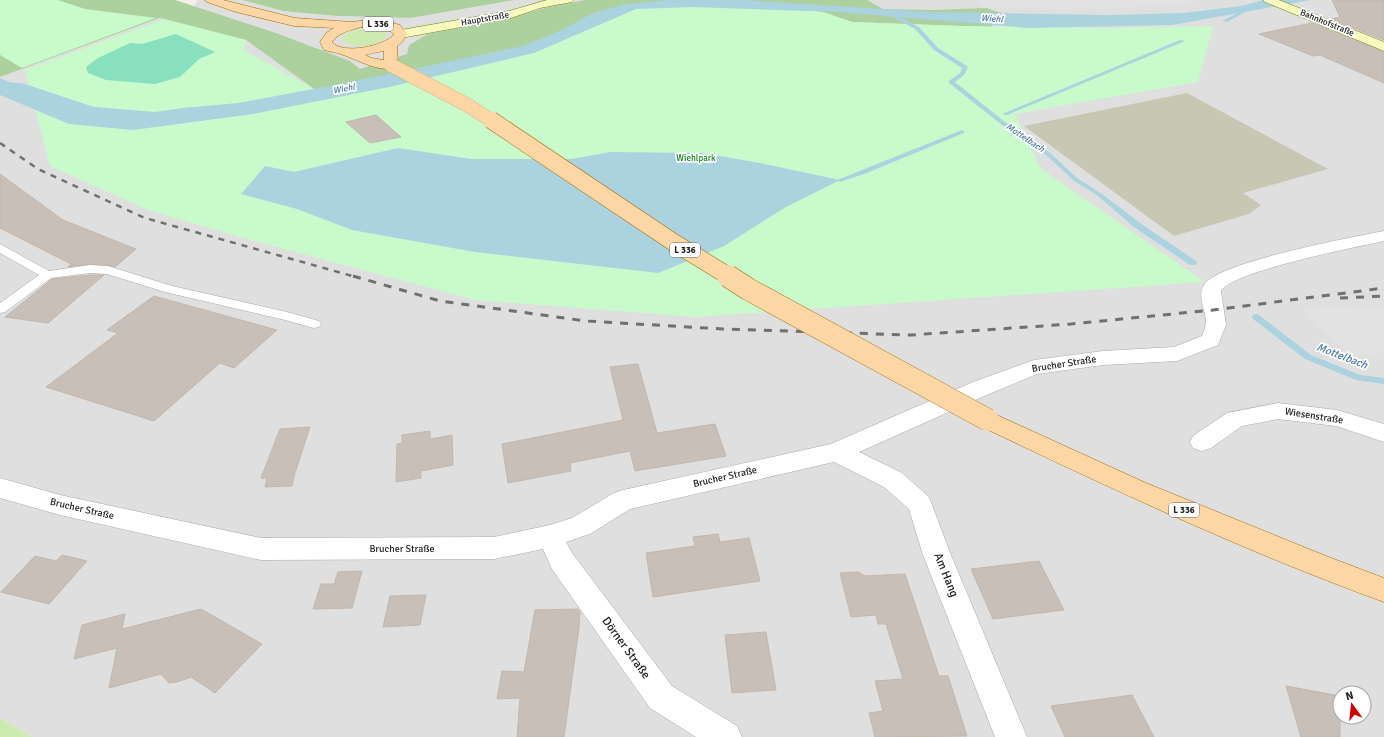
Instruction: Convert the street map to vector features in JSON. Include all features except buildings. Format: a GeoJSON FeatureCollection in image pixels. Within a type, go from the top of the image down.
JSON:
{"type":"FeatureCollection","features":[{"type":"Feature","properties":{"kind":"main road","name":"L 336"},"geometry":{"type":"LineString","coordinates":[[211,0],[240,9],[266,14],[294,22],[357,25],[382,24],[397,30],[396,41],[379,48],[349,52],[329,47],[326,42],[328,37],[339,30],[357,25]]}},
{"type":"Feature","properties":{"kind":"main road","name":"L 336"},"geometry":{"type":"LineString","coordinates":[[240,9],[254,19],[328,37]]}},
{"type":"Feature","properties":{"kind":"main road","name":"L 336"},"geometry":{"type":"LineString","coordinates":[[390,64],[391,44]]}},
{"type":"Feature","properties":{"kind":"main road","name":"L 336"},"geometry":{"type":"LineString","coordinates":[[349,52],[366,61],[390,64],[469,106],[673,242],[748,289],[988,420],[1137,490],[1316,564],[1384,590]]}},
{"type":"Feature","properties":{"kind":"street","name":"Hauptstraße"},"geometry":{"type":"LineString","coordinates":[[397,30],[511,14],[538,6],[568,0]]}},
{"type":"Feature","properties":{"kind":"street","name":"Bahnhofstraße"},"geometry":{"type":"LineString","coordinates":[[1269,0],[1384,47]]}},
{"type":"Feature","properties":{"kind":"street","name":"Brucher Straße"},"geometry":{"type":"LineString","coordinates":[[0,488],[60,505],[260,549],[494,548],[550,536],[581,526],[623,500],[836,452],[974,391],[1034,367],[1102,358],[1177,354],[1211,340],[1216,325],[1213,310],[1213,286],[1222,278],[1248,269],[1384,236]]}},
{"type":"Feature","properties":{"kind":"street","name":"Wiesenstraße"},"geometry":{"type":"LineString","coordinates":[[1202,442],[1235,419],[1278,411],[1337,418],[1384,432]]}},
{"type":"Feature","properties":{"kind":"street","name":"Am Hang"},"geometry":{"type":"LineString","coordinates":[[836,452],[893,480],[920,504],[937,555],[1011,737]]}},
{"type":"Feature","properties":{"kind":"street","name":"Dörner Straße"},"geometry":{"type":"LineString","coordinates":[[550,536],[562,560],[661,697],[726,737]]}},
{"type":"Feature","properties":{"kind":"lane"},"geometry":{"type":"LineString","coordinates":[[0,248],[47,275]]}},
{"type":"Feature","properties":{"kind":"lane"},"geometry":{"type":"LineString","coordinates":[[0,310],[47,275],[90,269],[108,270],[169,289],[287,316],[314,324]]}},
{"type":"Feature","properties":{"kind":"shaded area"},"geometry":{"type":"Polygon","coordinates":[[[198,0],[242,0],[283,11],[337,16],[411,18],[515,0],[1384,0],[1384,737],[32,737],[0,718],[0,77],[194,6],[198,0]]]}},
{"type":"Feature","properties":{"kind":"shaded area"},"geometry":{"type":"Polygon","coordinates":[[[977,0],[1188,0],[1196,4],[1077,10],[1015,7],[986,8],[977,0]]]}},
{"type":"Feature","properties":{"kind":"shaded area"},"geometry":{"type":"Polygon","coordinates":[[[1187,93],[1328,169],[1243,193],[1261,205],[1249,214],[1174,236],[1024,126],[1187,93]]]}},
{"type":"Feature","properties":{"kind":"shaded area"},"geometry":{"type":"Polygon","coordinates":[[[1341,306],[1375,311],[1384,310],[1384,352],[1348,356],[1304,309],[1341,306]]]}},
{"type":"Feature","properties":{"kind":"green space"},"geometry":{"type":"Polygon","coordinates":[[[0,0],[175,0],[276,33],[350,61],[360,69],[407,54],[409,45],[428,34],[505,19],[545,8],[585,0],[671,0],[514,51],[317,91],[246,40],[160,18],[0,77],[0,0]]]}},
{"type":"Feature","properties":{"kind":"green space"},"geometry":{"type":"Polygon","coordinates":[[[0,0],[58,0],[85,9],[156,18],[22,68],[0,55],[0,0]]]}},
{"type":"Feature","properties":{"kind":"green space"},"geometry":{"type":"Polygon","coordinates":[[[242,0],[515,0],[411,18],[337,16],[283,11],[242,0]]]}},
{"type":"Feature","properties":{"kind":"green space","name":"Wiehlpark"},"geometry":{"type":"Polygon","coordinates":[[[671,0],[788,4],[826,13],[852,22],[958,26],[1110,28],[1213,26],[1198,82],[1015,114],[1040,168],[1205,282],[696,317],[475,300],[243,238],[148,210],[50,166],[25,70],[164,19],[246,40],[244,50],[317,91],[514,51],[552,38],[598,13],[671,0]]]}},
{"type":"Feature","properties":{"kind":"green space"},"geometry":{"type":"Polygon","coordinates":[[[717,0],[867,0],[883,9],[932,10],[986,8],[1005,14],[991,27],[852,22],[826,13],[788,4],[717,0]]]}},
{"type":"Feature","properties":{"kind":"green space"},"geometry":{"type":"Polygon","coordinates":[[[366,28],[381,29],[387,34],[380,42],[367,46],[343,42],[343,36],[352,31],[366,28]]]}},
{"type":"Feature","properties":{"kind":"green space"},"geometry":{"type":"Polygon","coordinates":[[[176,34],[215,52],[199,59],[180,77],[155,84],[106,80],[88,73],[86,67],[98,58],[130,43],[142,44],[176,34]]]}},
{"type":"Feature","properties":{"kind":"green space"},"geometry":{"type":"Polygon","coordinates":[[[0,718],[32,737],[0,737],[0,718]]]}},
{"type":"Feature","properties":{"kind":"water"},"geometry":{"type":"Polygon","coordinates":[[[667,0],[742,0],[929,12],[1110,15],[1183,13],[1241,6],[1264,0],[1311,0],[1172,25],[1029,28],[839,12],[692,7],[636,9],[534,53],[389,87],[253,114],[133,130],[69,124],[0,95],[0,78],[9,82],[25,84],[94,107],[155,112],[238,103],[341,84],[523,46],[562,30],[593,13],[622,5],[667,0]]]}},
{"type":"Feature","properties":{"kind":"water"},"geometry":{"type":"Polygon","coordinates":[[[398,148],[471,159],[571,159],[611,152],[702,153],[760,163],[840,180],[786,207],[724,246],[658,273],[475,252],[352,230],[297,209],[241,194],[265,166],[294,172],[398,148]]]}},
{"type":"Feature","properties":{"kind":"waterway","name":"Wiehl"},"geometry":{"type":"LineString","coordinates":[[1225,21],[1247,10]]}},
{"type":"Feature","properties":{"kind":"waterway","name":"Mottelbach"},"geometry":{"type":"LineString","coordinates":[[888,12],[917,28],[936,49],[965,67],[962,74],[951,82],[1004,124],[1047,153],[1075,179],[1100,195],[1137,225],[1193,263]]}},
{"type":"Feature","properties":{"kind":"waterway"},"geometry":{"type":"LineString","coordinates":[[1005,114],[1182,41]]}},
{"type":"Feature","properties":{"kind":"waterway"},"geometry":{"type":"LineString","coordinates":[[840,180],[862,173],[962,132]]}},
{"type":"Feature","properties":{"kind":"waterway","name":"Mottelbach"},"geometry":{"type":"LineString","coordinates":[[1256,317],[1308,357],[1359,378],[1384,381]]}},
{"type":"Feature","properties":{"kind":"railway"},"geometry":{"type":"LineString","coordinates":[[0,143],[38,169],[145,218],[356,277]]}},
{"type":"Feature","properties":{"kind":"railway"},"geometry":{"type":"LineString","coordinates":[[353,276],[440,301],[586,321],[723,329],[911,335],[1071,324],[1213,310],[1384,288]]}},
{"type":"Feature","properties":{"kind":"railway"},"geometry":{"type":"LineString","coordinates":[[1340,298],[1384,296]]}}]}
